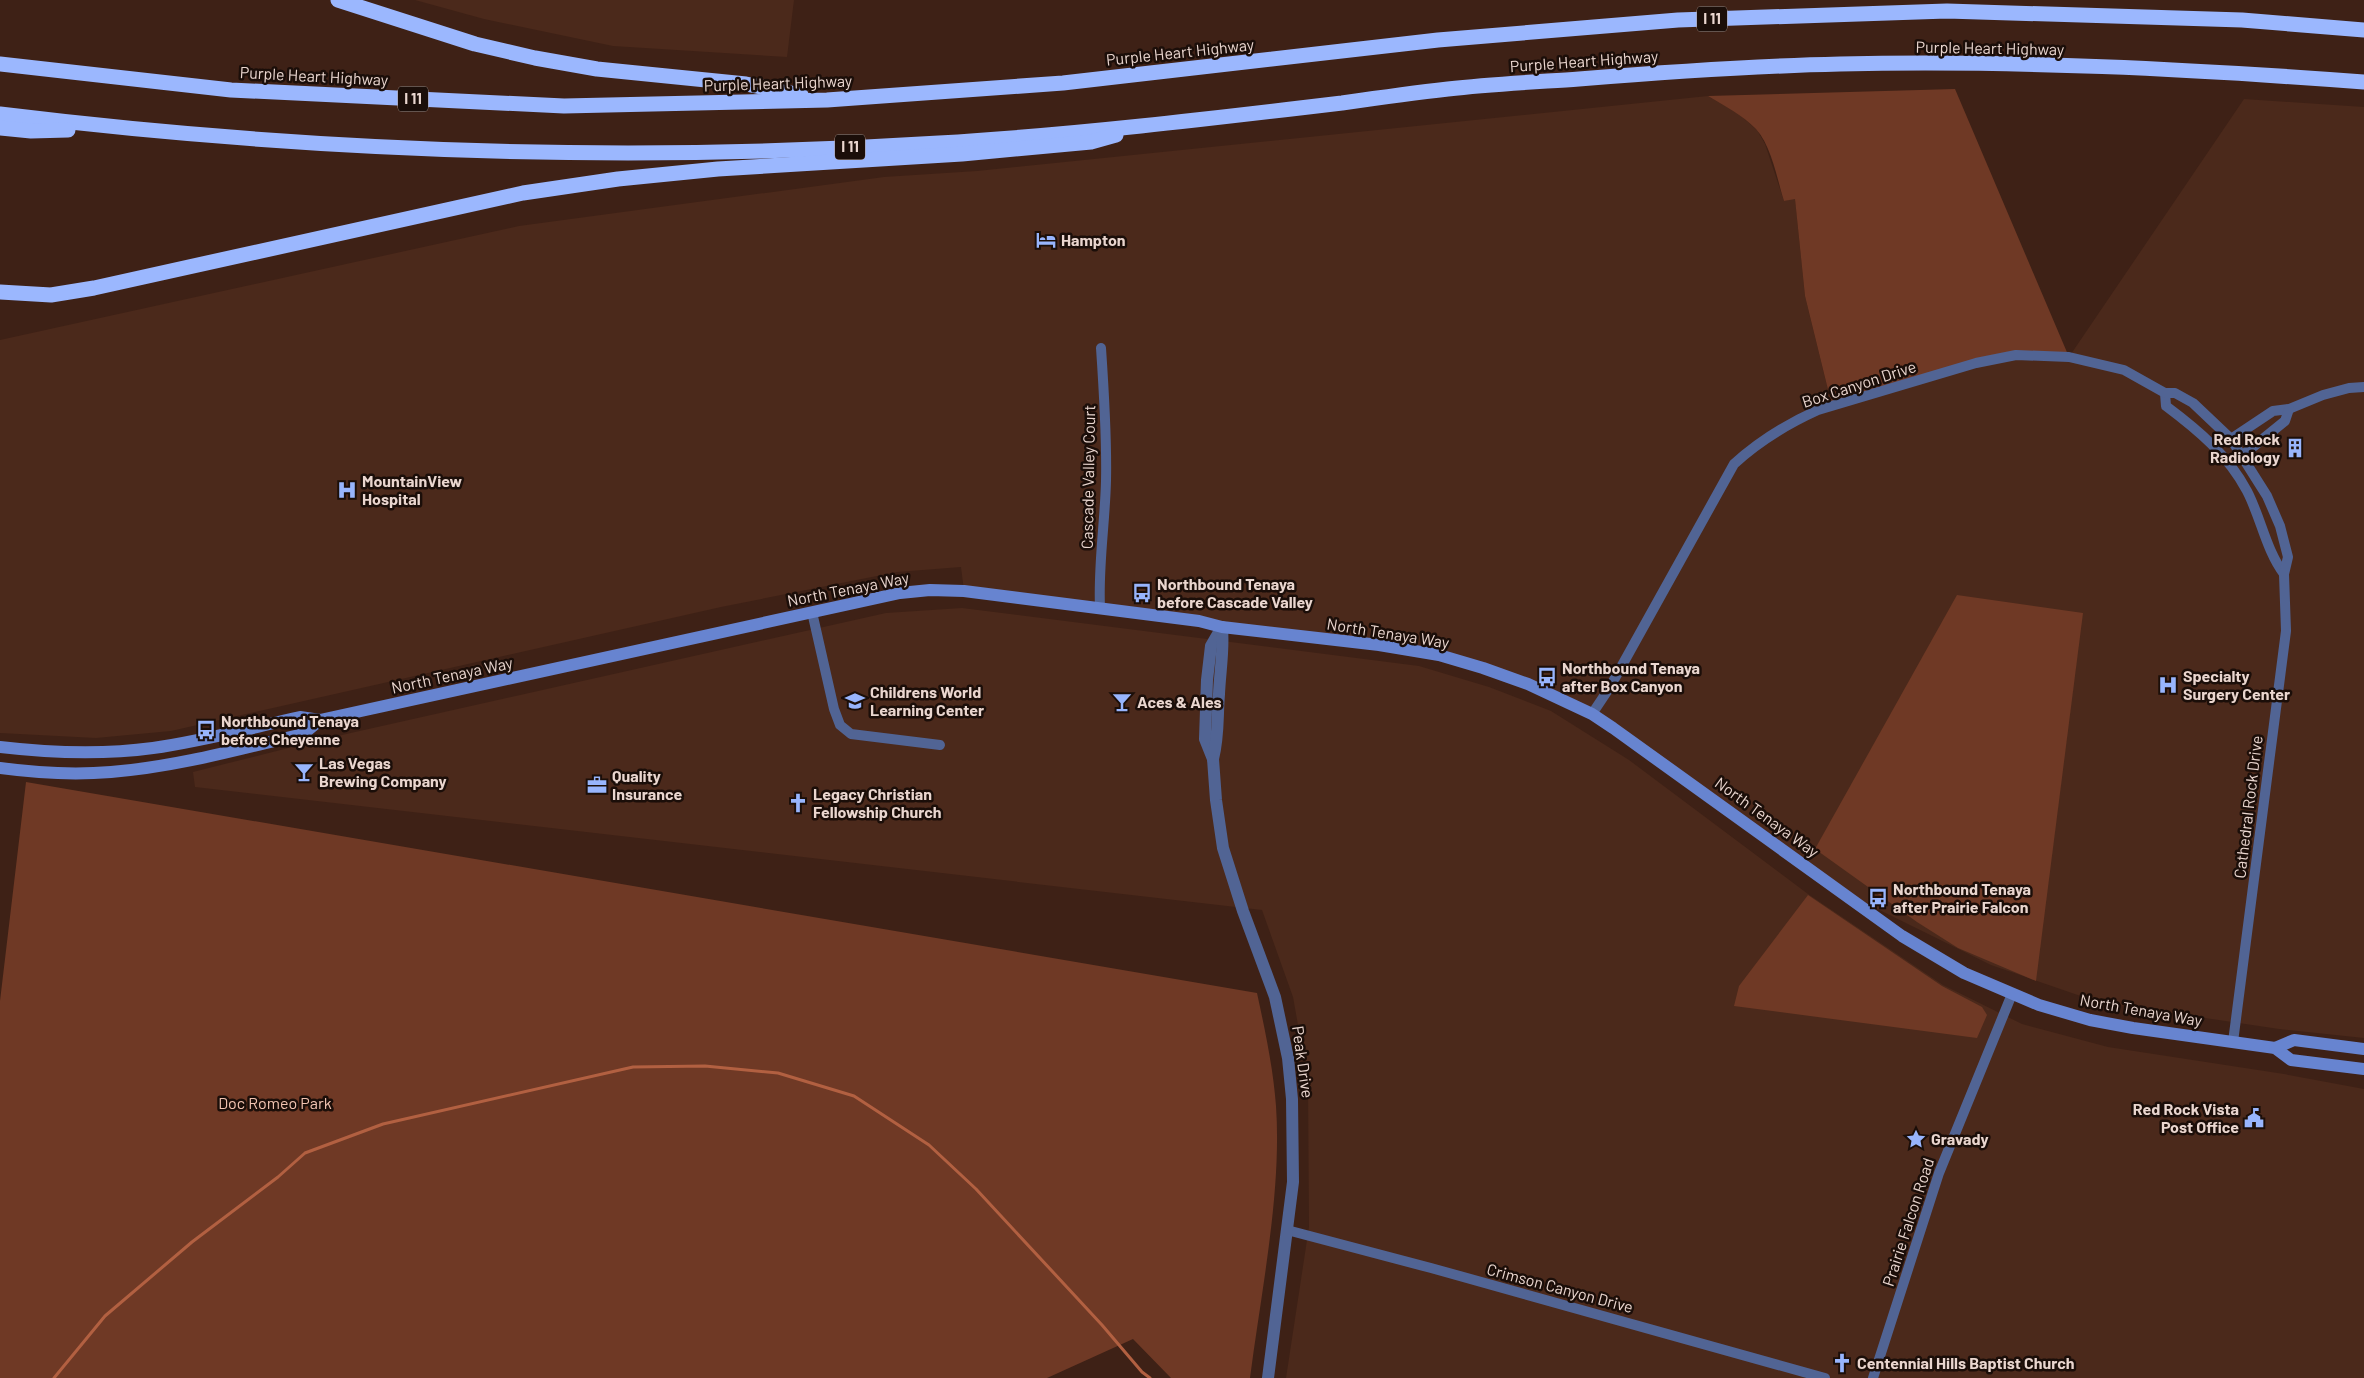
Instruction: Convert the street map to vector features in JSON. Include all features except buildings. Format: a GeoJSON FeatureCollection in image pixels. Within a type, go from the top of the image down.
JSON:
{"type":"FeatureCollection","features":[{"type":"Feature","properties":{"kind":"highway"},"geometry":{"type":"LineString","coordinates":[[338,0],[475,44],[535,58],[597,69],[746,84],[827,100]]}},
{"type":"Feature","properties":{"kind":"highway","name":"Purple Heart Highway"},"geometry":{"type":"LineString","coordinates":[[0,64],[231,90],[555,105],[827,100],[1062,83],[1438,40],[1678,20],[1947,11],[2242,20],[2364,30]]}},
{"type":"Feature","properties":{"kind":"highway","name":"Purple Heart Highway"},"geometry":{"type":"LineString","coordinates":[[0,114],[123,129],[262,140],[548,153],[740,151],[938,144],[1151,125],[1450,88],[1722,68],[1954,63],[2231,72],[2364,82]]}},
{"type":"Feature","properties":{"kind":"highway"},"geometry":{"type":"LineString","coordinates":[[0,292],[51,294],[94,288],[523,193],[559,187],[718,169],[962,154],[1091,142],[1151,125]]}},
{"type":"Feature","properties":{"kind":"highway"},"geometry":{"type":"LineString","coordinates":[[0,128],[31,131],[123,129]]}},
{"type":"Feature","properties":{"kind":"highway"},"geometry":{"type":"LineString","coordinates":[[0,298],[21,294]]}},
{"type":"Feature","properties":{"kind":"main road","name":"North Tenaya Way"},"geometry":{"type":"LineString","coordinates":[[0,747],[71,752],[133,750],[171,745],[300,717],[320,720],[900,593],[930,590],[993,594],[1199,621],[1222,626],[1379,645],[1439,655],[1483,668],[1528,684],[1592,714],[1663,762],[1902,936],[1964,973],[2012,994],[2090,1020],[2276,1048],[2291,1060],[2364,1069]]}},
{"type":"Feature","properties":{"kind":"main road","name":"North Tenaya Way"},"geometry":{"type":"LineString","coordinates":[[0,768],[36,772],[77,773],[111,772],[164,765],[303,734],[320,720]]}},
{"type":"Feature","properties":{"kind":"main road","name":"North Tenaya Way"},"geometry":{"type":"LineString","coordinates":[[2276,1048],[2294,1040],[2364,1049]]}},
{"type":"Feature","properties":{"kind":"street","name":"Cascade Valley Court"},"geometry":{"type":"LineString","coordinates":[[1100,608],[1099,584],[1102,557],[1106,452],[1101,348]]}},
{"type":"Feature","properties":{"kind":"street","name":"Box Canyon Drive"},"geometry":{"type":"LineString","coordinates":[[1592,714],[1610,687],[1734,464],[1756,444],[1793,421],[1818,410],[1976,363],[2016,355],[2068,357],[2124,370],[2165,393],[2175,393],[2192,403],[2231,439]]}},
{"type":"Feature","properties":{"kind":"street"},"geometry":{"type":"LineString","coordinates":[[2231,439],[2272,411],[2289,409],[2322,395],[2349,388],[2364,387]]}},
{"type":"Feature","properties":{"kind":"street","name":"Cathedral Rock Drive"},"geometry":{"type":"LineString","coordinates":[[2165,393],[2166,406],[2202,433],[2219,451],[2246,490],[2264,529],[2274,561],[2284,574]]}},
{"type":"Feature","properties":{"kind":"street"},"geometry":{"type":"LineString","coordinates":[[2243,456],[2285,421],[2289,409]]}},
{"type":"Feature","properties":{"kind":"street","name":"Cathedral Rock Drive"},"geometry":{"type":"LineString","coordinates":[[2231,439],[2267,496],[2280,526],[2288,557],[2284,574],[2286,631],[2233,1042]]}},
{"type":"Feature","properties":{"kind":"street"},"geometry":{"type":"LineString","coordinates":[[812,612],[834,709],[840,725],[851,734],[940,744]]}},
{"type":"Feature","properties":{"kind":"street","name":"Peak Drive"},"geometry":{"type":"LineString","coordinates":[[1222,626],[1224,648],[1219,695],[1218,737],[1213,759],[1218,816],[1227,863],[1268,976],[1288,1058],[1294,1139],[1293,1182],[1268,1378]]}},
{"type":"Feature","properties":{"kind":"street","name":"Prairie Falcon Road"},"geometry":{"type":"LineString","coordinates":[[1874,1378],[1938,1173],[2012,994]]}},
{"type":"Feature","properties":{"kind":"street","name":"Crimson Canyon Drive"},"geometry":{"type":"LineString","coordinates":[[1287,1230],[1439,1270],[1825,1378]]}},
{"type":"Feature","properties":{"kind":"shaded area"},"geometry":{"type":"Polygon","coordinates":[[[415,0],[794,0],[787,57],[613,46],[484,19],[415,0]]]}},
{"type":"Feature","properties":{"kind":"shaded area"},"geometry":{"type":"Polygon","coordinates":[[[1708,96],[1739,114],[1757,130],[1765,144],[1784,201],[1795,198],[1805,296],[1832,406],[2016,355],[2069,357],[2244,99],[2364,107],[2364,1038],[2279,1029],[2098,1002],[1991,965],[1837,889],[1558,697],[1439,655],[964,591],[961,567],[897,572],[721,607],[171,731],[96,738],[0,733],[0,340],[519,226],[884,177],[977,171],[1708,96]]]}},
{"type":"Feature","properties":{"kind":"shaded area"},"geometry":{"type":"Polygon","coordinates":[[[962,608],[1419,666],[1489,687],[1551,711],[1629,760],[1808,894],[1943,985],[2022,1024],[2108,1047],[2284,1074],[2364,1089],[2364,1378],[1286,1378],[1309,1227],[1308,1081],[1293,997],[1262,910],[195,787],[193,772],[324,739],[886,613],[962,608]]]}},
{"type":"Feature","properties":{"kind":"green space"},"geometry":{"type":"Polygon","coordinates":[[[1955,89],[2069,357],[2016,355],[1832,406],[1805,296],[1795,199],[1784,201],[1770,154],[1762,136],[1739,115],[1708,96],[1955,89]]]}},
{"type":"Feature","properties":{"kind":"green space"},"geometry":{"type":"Polygon","coordinates":[[[1957,595],[2083,613],[2036,981],[1958,948],[1917,922],[1815,849],[1957,595]]]}},
{"type":"Feature","properties":{"kind":"green space","name":"Doc Romeo Park"},"geometry":{"type":"Polygon","coordinates":[[[26,782],[1257,993],[1273,1077],[1277,1139],[1273,1207],[1250,1378],[1171,1378],[1133,1339],[1047,1378],[0,1378],[0,1001],[26,782]]]}},
{"type":"Feature","properties":{"kind":"green space"},"geometry":{"type":"Polygon","coordinates":[[[1808,895],[1942,986],[1982,1007],[1987,1015],[1977,1038],[1734,1006],[1739,986],[1808,895]]]}},
{"type":"Feature","properties":{"kind":"waterway"},"geometry":{"type":"LineString","coordinates":[[54,1378],[105,1316],[192,1242],[278,1177],[305,1153],[383,1124],[633,1067],[705,1066],[778,1073],[854,1096],[929,1145],[976,1189],[1102,1325],[1142,1372],[1150,1378]]}},
{"type":"Feature","properties":{"kind":"place","name":"Hampton"},"geometry":{"type":"Point","coordinates":[1046,240]}},
{"type":"Feature","properties":{"kind":"place","name":"Red Rock Radiology"},"geometry":{"type":"Point","coordinates":[2295,448]}},
{"type":"Feature","properties":{"kind":"place","name":"MountainView Hospital"},"geometry":{"type":"Point","coordinates":[347,490]}},
{"type":"Feature","properties":{"kind":"place","name":"Northbound Tenaya before Cascade Valley"},"geometry":{"type":"Point","coordinates":[1142,593]}},
{"type":"Feature","properties":{"kind":"place","name":"Northbound Tenaya after Box Canyon"},"geometry":{"type":"Point","coordinates":[1547,677]}},
{"type":"Feature","properties":{"kind":"place","name":"Specialty Surgery Center"},"geometry":{"type":"Point","coordinates":[2168,685]}},
{"type":"Feature","properties":{"kind":"place","name":"Childrens World Learning Center"},"geometry":{"type":"Point","coordinates":[855,701]}},
{"type":"Feature","properties":{"kind":"place","name":"Aces & Ales"},"geometry":{"type":"Point","coordinates":[1122,702]}},
{"type":"Feature","properties":{"kind":"place","name":"Northbound Tenaya before Cheyenne"},"geometry":{"type":"Point","coordinates":[206,730]}},
{"type":"Feature","properties":{"kind":"place","name":"Las Vegas Brewing Company"},"geometry":{"type":"Point","coordinates":[304,772]}},
{"type":"Feature","properties":{"kind":"place","name":"Quality Insurance"},"geometry":{"type":"Point","coordinates":[597,785]}},
{"type":"Feature","properties":{"kind":"place","name":"Legacy Christian Fellowship Church"},"geometry":{"type":"Point","coordinates":[798,803]}},
{"type":"Feature","properties":{"kind":"place","name":"Northbound Tenaya after Prairie Falcon"},"geometry":{"type":"Point","coordinates":[1878,898]}},
{"type":"Feature","properties":{"kind":"place","name":"Red Rock Vista Post Office"},"geometry":{"type":"Point","coordinates":[2254,1118]}},
{"type":"Feature","properties":{"kind":"place","name":"Gravady"},"geometry":{"type":"Point","coordinates":[1916,1139]}},
{"type":"Feature","properties":{"kind":"place","name":"Centennial Hills Baptist Church"},"geometry":{"type":"Point","coordinates":[1842,1363]}}]}
